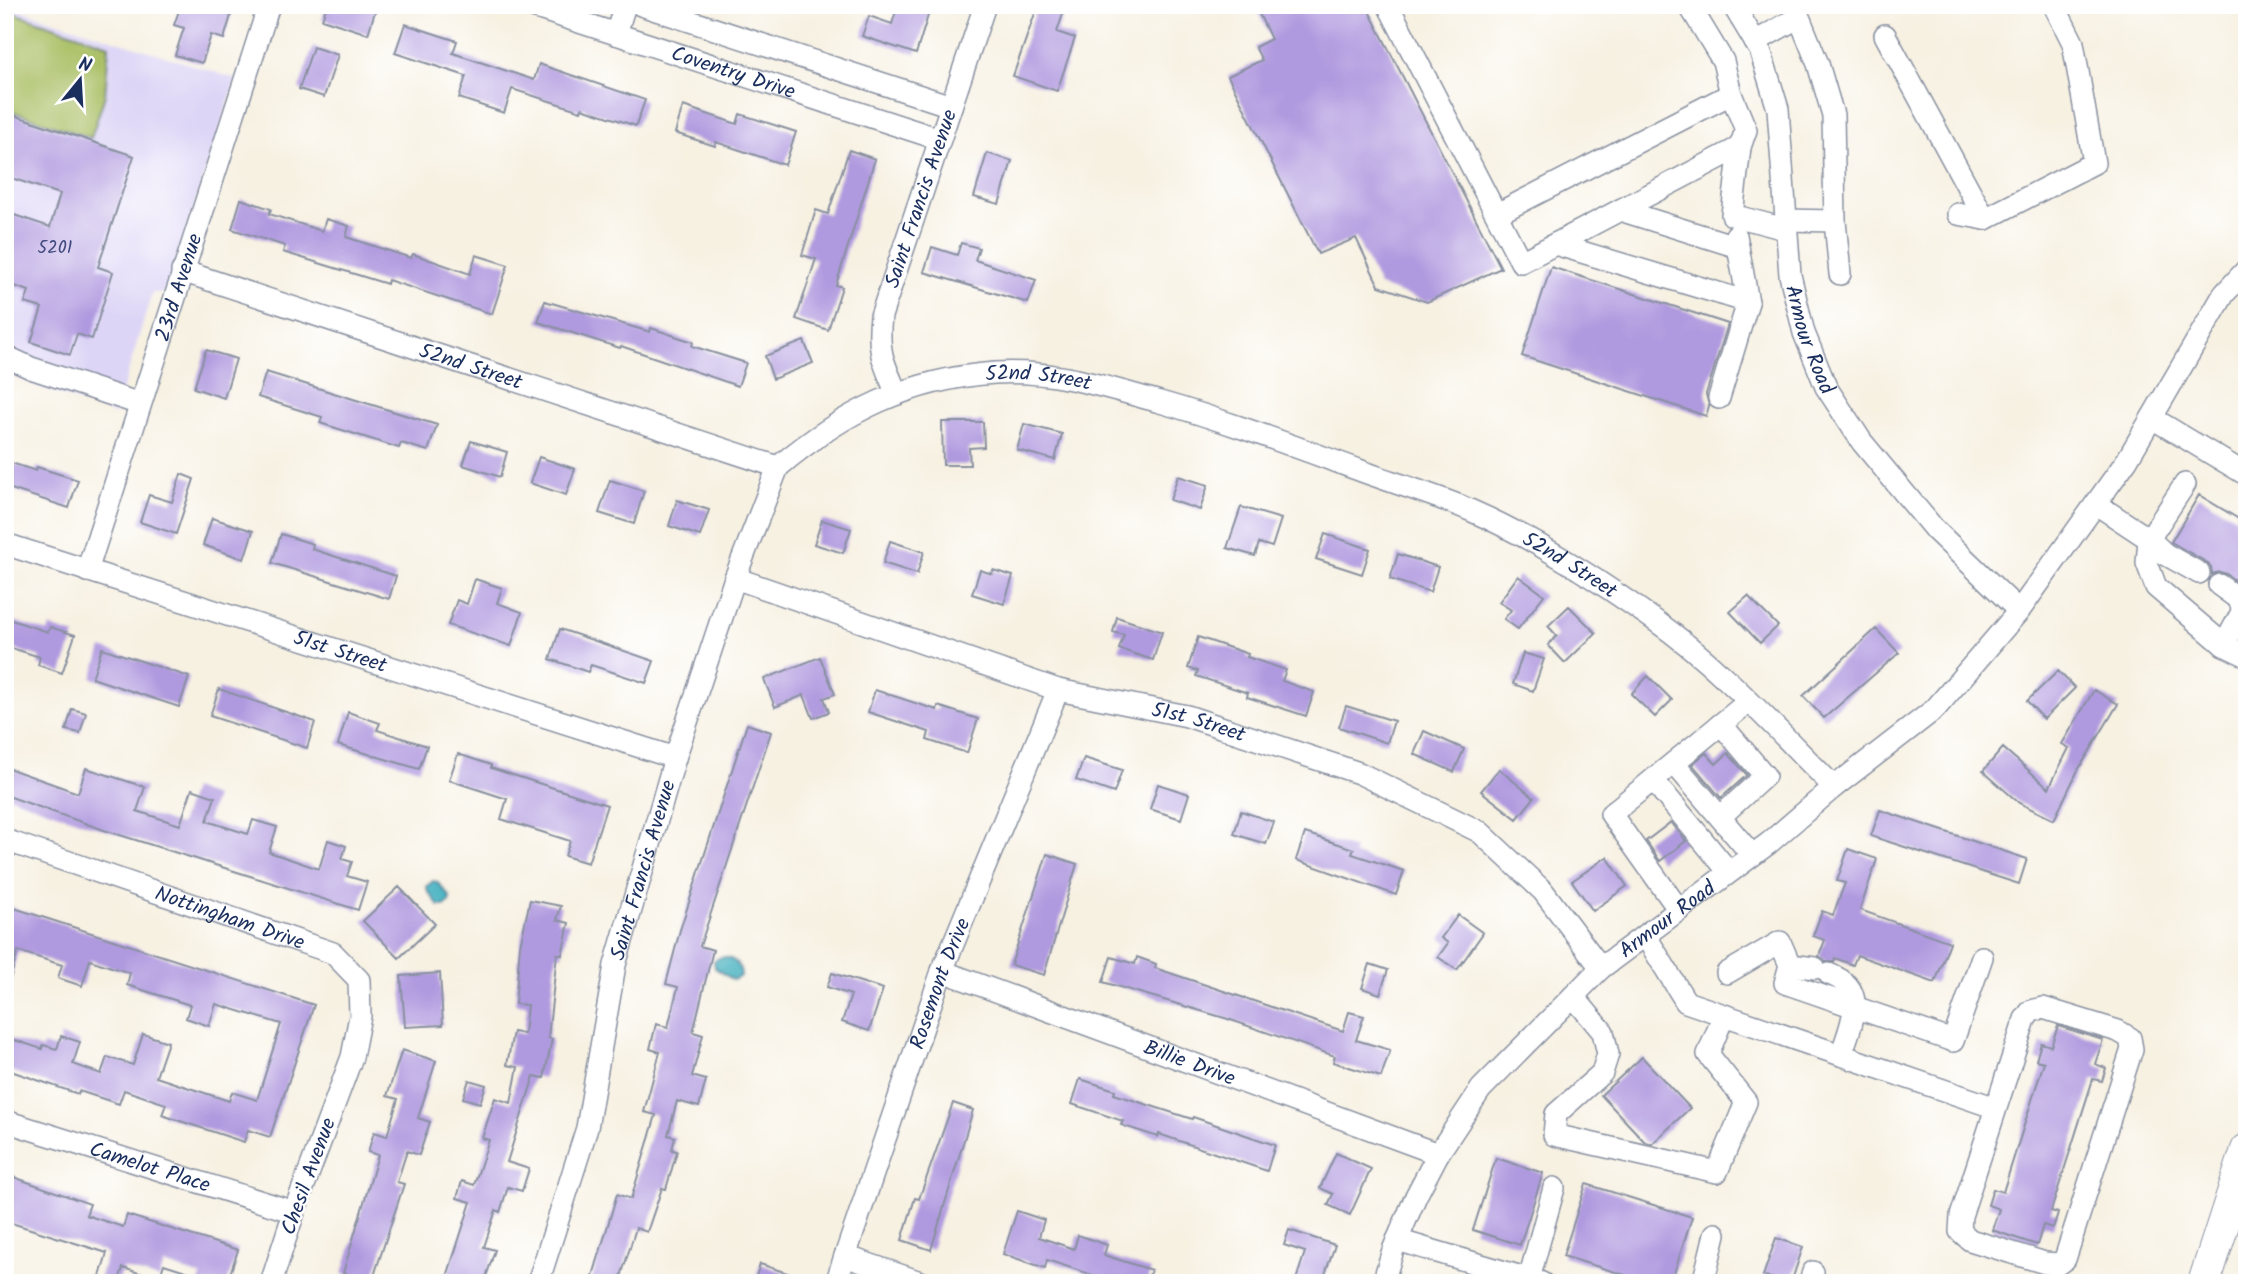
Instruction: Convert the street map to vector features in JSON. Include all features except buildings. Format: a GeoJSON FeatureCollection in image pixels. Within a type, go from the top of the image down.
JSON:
{"type":"FeatureCollection","features":[{"type":"Feature","properties":{"kind":"highway"},"geometry":{"type":"LineString","coordinates":[[2204,1283],[2247,1150]]}},
{"type":"Feature","properties":{"kind":"street","name":"23rd Avenue"},"geometry":{"type":"LineString","coordinates":[[87,571],[269,5]]}},
{"type":"Feature","properties":{"kind":"street","name":"Coventry Drive"},"geometry":{"type":"LineString","coordinates":[[527,5],[939,139]]}},
{"type":"Feature","properties":{"kind":"street"},"geometry":{"type":"LineString","coordinates":[[616,34],[625,5]]}},
{"type":"Feature","properties":{"kind":"street","name":"Coventry Drive"},"geometry":{"type":"LineString","coordinates":[[641,5],[951,106]]}},
{"type":"Feature","properties":{"kind":"street","name":"Saint Francis Avenue"},"geometry":{"type":"LineString","coordinates":[[897,394],[881,358],[878,340],[881,316],[985,5]]}},
{"type":"Feature","properties":{"kind":"street"},"geometry":{"type":"LineString","coordinates":[[1388,5],[1521,261],[1740,148]]}},
{"type":"Feature","properties":{"kind":"street"},"geometry":{"type":"LineString","coordinates":[[1689,5],[1723,61],[1731,94],[1746,130],[1740,148],[1732,215],[1748,302],[1719,398]]}},
{"type":"Feature","properties":{"kind":"street","name":"Armour Road"},"geometry":{"type":"LineString","coordinates":[[1733,5],[1760,50],[1779,109],[1790,275],[1804,333],[1826,387],[1862,442],[1936,530],[2019,611]]}},
{"type":"Feature","properties":{"kind":"street"},"geometry":{"type":"LineString","coordinates":[[1958,214],[1985,219],[2094,163],[2073,43],[2054,5]]}},
{"type":"Feature","properties":{"kind":"street"},"geometry":{"type":"LineString","coordinates":[[1755,42],[1797,11],[1818,64],[1833,115],[1835,221],[1840,274]]}},
{"type":"Feature","properties":{"kind":"street"},"geometry":{"type":"LineString","coordinates":[[1885,34],[1985,219]]}},
{"type":"Feature","properties":{"kind":"street"},"geometry":{"type":"LineString","coordinates":[[1497,214],[1731,94]]}},
{"type":"Feature","properties":{"kind":"street"},"geometry":{"type":"LineString","coordinates":[[1620,210],[1738,247]]}},
{"type":"Feature","properties":{"kind":"street"},"geometry":{"type":"LineString","coordinates":[[1732,215],[1785,224],[1835,221]]}},
{"type":"Feature","properties":{"kind":"street"},"geometry":{"type":"LineString","coordinates":[[1555,244],[1748,302]]}},
{"type":"Feature","properties":{"kind":"street","name":"Armour Road"},"geometry":{"type":"LineString","coordinates":[[1383,1283],[1397,1240],[1416,1196],[1438,1154],[1480,1089],[1601,968],[1752,855],[1935,709],[2019,611],[2096,504],[2127,460],[2224,293],[2247,269]]}},
{"type":"Feature","properties":{"kind":"street","name":"52nd Street"},"geometry":{"type":"LineString","coordinates":[[182,271],[778,467],[829,427],[873,403],[897,394],[972,375],[1049,374],[1226,422],[1472,511],[1555,554],[1655,621],[1714,668],[1834,787]]}},
{"type":"Feature","properties":{"kind":"street"},"geometry":{"type":"LineString","coordinates":[[5,356],[31,368],[140,404]]}},
{"type":"Feature","properties":{"kind":"street"},"geometry":{"type":"LineString","coordinates":[[2152,418],[2247,475]]}},
{"type":"Feature","properties":{"kind":"street","name":"Saint Francis Avenue"},"geometry":{"type":"LineString","coordinates":[[538,1283],[587,1128],[615,965],[674,758],[734,578],[778,467]]}},
{"type":"Feature","properties":{"kind":"street"},"geometry":{"type":"LineString","coordinates":[[2185,484],[2150,539],[2147,563],[2156,587],[2224,646],[2247,656]]}},
{"type":"Feature","properties":{"kind":"street"},"geometry":{"type":"LineString","coordinates":[[2096,504],[2150,539],[2165,554],[2199,573]]}},
{"type":"Feature","properties":{"kind":"street","name":"51st Street"},"geometry":{"type":"LineString","coordinates":[[5,544],[674,758]]}},
{"type":"Feature","properties":{"kind":"street","name":"51st Street"},"geometry":{"type":"LineString","coordinates":[[734,578],[1058,690],[1187,716],[1346,769],[1480,832],[1543,891],[1601,968]]}},
{"type":"Feature","properties":{"kind":"street"},"geometry":{"type":"LineString","coordinates":[[2219,585],[2241,601],[2242,612],[2224,646]]}},
{"type":"Feature","properties":{"kind":"street","name":"Rosemont Drive"},"geometry":{"type":"LineString","coordinates":[[836,1283],[942,971],[1058,690]]}},
{"type":"Feature","properties":{"kind":"street"},"geometry":{"type":"LineString","coordinates":[[1679,910],[1611,814],[1748,702]]}},
{"type":"Feature","properties":{"kind":"street"},"geometry":{"type":"LineString","coordinates":[[1720,817],[1765,776],[1721,724]]}},
{"type":"Feature","properties":{"kind":"street"},"geometry":{"type":"LineString","coordinates":[[1674,763],[1752,855]]}},
{"type":"Feature","properties":{"kind":"street"},"geometry":{"type":"LineString","coordinates":[[1653,780],[1729,872]]}},
{"type":"Feature","properties":{"kind":"street","name":"Nottingham Drive"},"geometry":{"type":"LineString","coordinates":[[5,840],[333,953],[359,980],[360,1016],[346,1070]]}},
{"type":"Feature","properties":{"kind":"street"},"geometry":{"type":"LineString","coordinates":[[1645,935],[1686,1002],[1996,1108]]}},
{"type":"Feature","properties":{"kind":"street"},"geometry":{"type":"LineString","coordinates":[[1727,973],[1780,942],[1790,965],[1785,983],[1953,1041],[1982,957]]}},
{"type":"Feature","properties":{"kind":"street"},"geometry":{"type":"LineString","coordinates":[[1790,965],[1822,971],[1843,979],[1852,989],[1856,1009],[1841,1055]]}},
{"type":"Feature","properties":{"kind":"street","name":"Billie Drive"},"geometry":{"type":"LineString","coordinates":[[942,971],[1438,1154]]}},
{"type":"Feature","properties":{"kind":"street"},"geometry":{"type":"LineString","coordinates":[[1573,996],[1603,1032],[1608,1054],[1602,1073],[1556,1114],[1554,1135],[1717,1172],[1746,1102],[1709,1054],[1724,1015]]}},
{"type":"Feature","properties":{"kind":"street"},"geometry":{"type":"LineString","coordinates":[[2043,1008],[2118,1031],[2130,1038],[2132,1049],[2065,1259],[2057,1264],[2045,1264],[1970,1240],[1960,1231],[1961,1216],[1996,1108],[2025,1019],[2031,1011],[2043,1008]]}},
{"type":"Feature","properties":{"kind":"street","name":"Chesil Avenue"},"geometry":{"type":"LineString","coordinates":[[271,1283],[346,1070]]}},
{"type":"Feature","properties":{"kind":"street","name":"Camelot Place"},"geometry":{"type":"LineString","coordinates":[[5,1121],[294,1212]]}},
{"type":"Feature","properties":{"kind":"street"},"geometry":{"type":"LineString","coordinates":[[1397,1240],[1536,1281],[1554,1188]]}},
{"type":"Feature","properties":{"kind":"street"},"geometry":{"type":"LineString","coordinates":[[1703,1283],[1716,1234]]}},
{"type":"Feature","properties":{"kind":"street"},"geometry":{"type":"LineString","coordinates":[[845,1256],[923,1283]]}},
{"type":"Feature","properties":{"kind":"shaded area"},"geometry":{"type":"Polygon","coordinates":[[[5,5],[236,79],[165,293],[152,293],[115,415],[5,374],[5,5]]]}},
{"type":"Feature","properties":{"kind":"green space"},"geometry":{"type":"Polygon","coordinates":[[[5,10],[109,45],[105,95],[91,138],[5,109],[5,10]]]}},
{"type":"Feature","properties":{"kind":"water"},"geometry":{"type":"Polygon","coordinates":[[[433,881],[450,897],[449,903],[444,906],[439,906],[427,890],[427,886],[433,881]]]}},
{"type":"Feature","properties":{"kind":"water"},"geometry":{"type":"Polygon","coordinates":[[[721,957],[735,962],[741,976],[733,980],[715,968],[714,961],[721,957]]]}}]}
